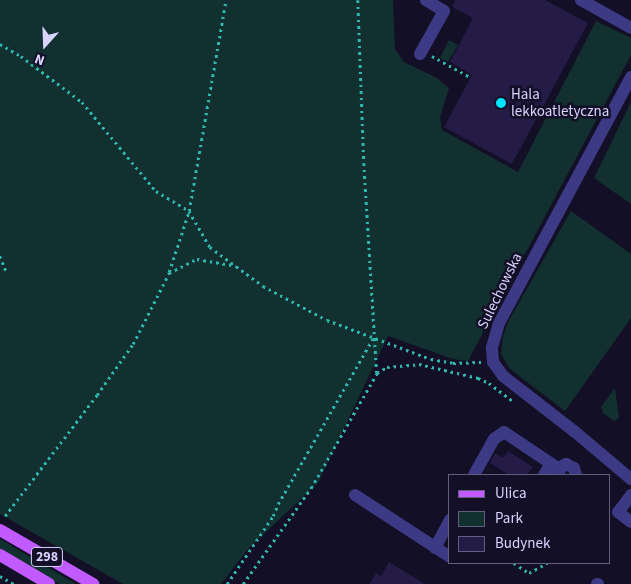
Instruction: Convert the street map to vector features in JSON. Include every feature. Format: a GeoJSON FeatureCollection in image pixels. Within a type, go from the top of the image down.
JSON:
{"type":"FeatureCollection","features":[{"type":"Feature","properties":{"kind":"main road","name":"298"},"geometry":{"type":"LineString","coordinates":[[0,530],[93,584]]}},
{"type":"Feature","properties":{"kind":"main road","name":"298"},"geometry":{"type":"LineString","coordinates":[[0,555],[48,584]]}},
{"type":"Feature","properties":{"kind":"street"},"geometry":{"type":"LineString","coordinates":[[421,52],[444,11],[426,0]]}},
{"type":"Feature","properties":{"kind":"street"},"geometry":{"type":"LineString","coordinates":[[581,0],[631,28]]}},
{"type":"Feature","properties":{"kind":"street","name":"Sulechowska"},"geometry":{"type":"LineString","coordinates":[[493,362],[492,348],[499,323],[631,77]]}},
{"type":"Feature","properties":{"kind":"street"},"geometry":{"type":"LineString","coordinates":[[493,362],[503,376],[584,439],[631,479]]}},
{"type":"Feature","properties":{"kind":"street"},"geometry":{"type":"LineString","coordinates":[[475,474],[494,439],[504,432],[556,469],[569,464],[574,468],[576,474]]}},
{"type":"Feature","properties":{"kind":"street"},"geometry":{"type":"LineString","coordinates":[[355,495],[448,556]]}},
{"type":"Feature","properties":{"kind":"street"},"geometry":{"type":"LineString","coordinates":[[631,495],[614,508],[631,522]]}},
{"type":"Feature","properties":{"kind":"street"},"geometry":{"type":"LineString","coordinates":[[435,548],[448,524]]}},
{"type":"Feature","properties":{"kind":"path"},"geometry":{"type":"LineString","coordinates":[[5,516],[97,395],[133,344],[169,273],[189,211],[226,0]]}},
{"type":"Feature","properties":{"kind":"path"},"geometry":{"type":"LineString","coordinates":[[358,0],[373,337],[377,374]]}},
{"type":"Feature","properties":{"kind":"path"},"geometry":{"type":"LineString","coordinates":[[0,44],[21,56],[82,102],[156,191],[189,211],[210,246],[263,286],[319,316],[431,360],[453,364],[493,362]]}},
{"type":"Feature","properties":{"kind":"path"},"geometry":{"type":"LineString","coordinates":[[421,52],[470,77]]}},
{"type":"Feature","properties":{"kind":"path"},"geometry":{"type":"LineString","coordinates":[[0,256],[6,273]]}},
{"type":"Feature","properties":{"kind":"path"},"geometry":{"type":"LineString","coordinates":[[169,273],[197,259],[236,266]]}},
{"type":"Feature","properties":{"kind":"path"},"geometry":{"type":"LineString","coordinates":[[227,584],[273,516],[373,337]]}},
{"type":"Feature","properties":{"kind":"path"},"geometry":{"type":"LineString","coordinates":[[243,584],[311,488],[377,374],[387,367],[419,364],[478,378],[489,383],[518,405]]}},
{"type":"Feature","properties":{"kind":"path"},"geometry":{"type":"LineString","coordinates":[[516,564],[529,573],[545,564]]}},
{"type":"Feature","properties":{"kind":"path"},"geometry":{"type":"LineString","coordinates":[[0,576],[14,584]]}},
{"type":"Feature","properties":{"kind":"green space"},"geometry":{"type":"Polygon","coordinates":[[[0,0],[393,0],[395,49],[404,62],[437,78],[449,88],[440,117],[442,130],[518,172],[596,21],[631,38],[631,55],[468,361],[453,359],[388,336],[318,483],[248,549],[221,584],[123,584],[0,514],[0,0]]]}},
{"type":"Feature","properties":{"kind":"green space"},"geometry":{"type":"Polygon","coordinates":[[[449,40],[458,45],[448,62],[440,58],[449,40]]]}},
{"type":"Feature","properties":{"kind":"green space"},"geometry":{"type":"Polygon","coordinates":[[[631,102],[631,204],[594,178],[631,102]]]}},
{"type":"Feature","properties":{"kind":"green space"},"geometry":{"type":"Polygon","coordinates":[[[571,211],[631,254],[631,318],[565,411],[510,369],[501,354],[503,336],[508,322],[571,211]]]}},
{"type":"Feature","properties":{"kind":"green space"},"geometry":{"type":"Polygon","coordinates":[[[615,388],[619,418],[614,421],[603,413],[601,407],[615,388]]]}},
{"type":"Feature","properties":{"kind":"green space"},"geometry":{"type":"Polygon","coordinates":[[[0,539],[76,584],[59,584],[0,549],[0,539]]]}},
{"type":"Feature","properties":{"kind":"building","name":"Hala lekkoatletyczna"},"geometry":{"type":"Polygon","coordinates":[[[455,0],[545,0],[588,23],[512,164],[444,127],[472,75],[450,62],[473,18],[452,7],[455,0]]]}},
{"type":"Feature","properties":{"kind":"building"},"geometry":{"type":"Polygon","coordinates":[[[508,451],[533,467],[528,474],[507,474],[490,463],[495,453],[503,458],[508,451]]]}},
{"type":"Feature","properties":{"kind":"building"},"geometry":{"type":"Polygon","coordinates":[[[389,562],[425,584],[370,584],[376,573],[381,576],[389,562]]]}},
{"type":"Feature","properties":{"kind":"place","name":"Hala lekkoatletyczna"},"geometry":{"type":"Point","coordinates":[501,103]}}]}
